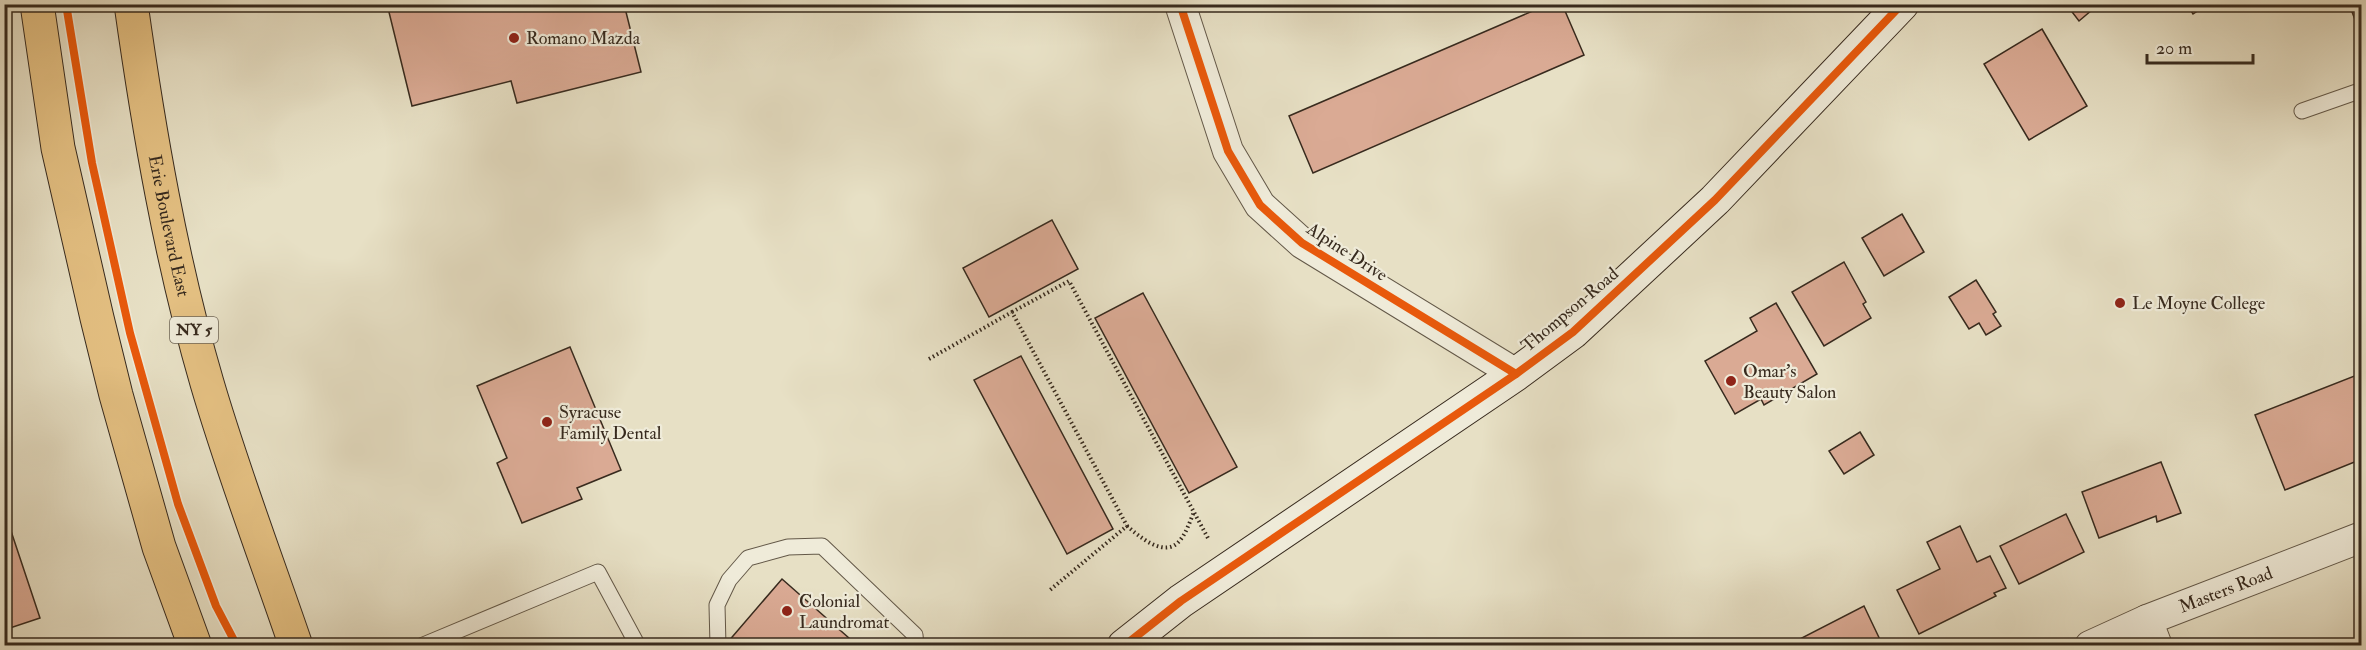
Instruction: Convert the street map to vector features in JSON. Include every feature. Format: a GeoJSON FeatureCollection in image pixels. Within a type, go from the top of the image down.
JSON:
{"type":"FeatureCollection","features":[{"type":"Feature","properties":{"kind":"main road"},"geometry":{"type":"LineString","coordinates":[[36,4],[58,148],[102,340],[159,547],[195,645]]}},
{"type":"Feature","properties":{"kind":"main road","name":"Erie Boulevard East"},"geometry":{"type":"LineString","coordinates":[[131,4],[160,181],[178,269],[207,383],[296,645]]}},
{"type":"Feature","properties":{"kind":"street","name":"Alpine Drive"},"geometry":{"type":"LineString","coordinates":[[1180,4],[1228,151],[1260,205],[1302,243],[1516,374]]}},
{"type":"Feature","properties":{"kind":"street","name":"Thompson Road"},"geometry":{"type":"LineString","coordinates":[[1124,645],[1181,600],[1516,374],[1573,332],[1714,200],[1902,4]]}},
{"type":"Feature","properties":{"kind":"street","name":"Masters Road"},"geometry":{"type":"LineString","coordinates":[[2090,645],[2152,633],[2361,537]]}},
{"type":"Feature","properties":{"kind":"lane"},"geometry":{"type":"LineString","coordinates":[[2302,111],[2361,90]]}},
{"type":"Feature","properties":{"kind":"lane"},"geometry":{"type":"LineString","coordinates":[[718,645],[717,605],[729,580],[748,558],[788,547],[822,546],[915,635],[916,645]]}},
{"type":"Feature","properties":{"kind":"lane"},"geometry":{"type":"LineString","coordinates":[[421,645],[598,572],[638,645]]}},
{"type":"Feature","properties":{"kind":"path"},"geometry":{"type":"LineString","coordinates":[[929,359],[1069,281],[1225,571]]}},
{"type":"Feature","properties":{"kind":"path"},"geometry":{"type":"LineString","coordinates":[[1012,312],[1127,526],[1149,543],[1170,547],[1182,538],[1194,512]]}},
{"type":"Feature","properties":{"kind":"path"},"geometry":{"type":"LineString","coordinates":[[1050,590],[1127,526]]}},
{"type":"Feature","properties":{"kind":"building","name":"Romano Mazda"},"geometry":{"type":"Polygon","coordinates":[[[387,4],[624,4],[641,72],[517,103],[511,81],[412,106],[387,4]]]}},
{"type":"Feature","properties":{"kind":"building"},"geometry":{"type":"Polygon","coordinates":[[[1549,4],[1562,4],[1584,55],[1313,173],[1289,116],[1549,4]]]}},
{"type":"Feature","properties":{"kind":"building"},"geometry":{"type":"Polygon","coordinates":[[[2066,4],[2099,4],[2079,21],[2066,4]]]}},
{"type":"Feature","properties":{"kind":"building"},"geometry":{"type":"Polygon","coordinates":[[[2187,4],[2208,4],[2193,14],[2187,4]]]}},
{"type":"Feature","properties":{"kind":"building"},"geometry":{"type":"Polygon","coordinates":[[[2349,4],[2362,4],[2362,38],[2349,4]]]}},
{"type":"Feature","properties":{"kind":"building"},"geometry":{"type":"Polygon","coordinates":[[[2042,29],[2087,106],[2029,140],[1984,64],[2042,29]]]}},
{"type":"Feature","properties":{"kind":"building"},"geometry":{"type":"Polygon","coordinates":[[[1902,214],[1924,252],[1884,276],[1862,238],[1902,214]]]}},
{"type":"Feature","properties":{"kind":"building"},"geometry":{"type":"Polygon","coordinates":[[[1052,220],[1078,269],[989,317],[963,268],[1052,220]]]}},
{"type":"Feature","properties":{"kind":"building"},"geometry":{"type":"Polygon","coordinates":[[[1844,262],[1866,302],[1863,304],[1871,318],[1824,346],[1792,292],[1844,262]]]}},
{"type":"Feature","properties":{"kind":"building"},"geometry":{"type":"Polygon","coordinates":[[[1976,280],[1996,312],[1993,314],[2001,326],[1986,335],[1979,323],[1969,329],[1949,297],[1976,280]]]}},
{"type":"Feature","properties":{"kind":"building"},"geometry":{"type":"Polygon","coordinates":[[[1143,293],[1237,467],[1189,493],[1095,318],[1143,293]]]}},
{"type":"Feature","properties":{"kind":"building"},"geometry":{"type":"Polygon","coordinates":[[[1776,303],[1817,374],[1764,405],[1761,399],[1735,414],[1705,361],[1757,331],[1750,318],[1776,303]]]}},
{"type":"Feature","properties":{"kind":"building","name":"Syracuse Family Dental"},"geometry":{"type":"Polygon","coordinates":[[[570,347],[621,470],[577,488],[582,499],[522,523],[497,463],[507,458],[477,386],[570,347]]]}},
{"type":"Feature","properties":{"kind":"building"},"geometry":{"type":"Polygon","coordinates":[[[1021,356],[1113,529],[1067,554],[974,380],[1021,356]]]}},
{"type":"Feature","properties":{"kind":"building"},"geometry":{"type":"Polygon","coordinates":[[[2362,373],[2362,459],[2285,490],[2255,415],[2362,373]]]}},
{"type":"Feature","properties":{"kind":"building"},"geometry":{"type":"Polygon","coordinates":[[[1860,432],[1874,455],[1844,474],[1829,451],[1860,432]]]}},
{"type":"Feature","properties":{"kind":"building"},"geometry":{"type":"Polygon","coordinates":[[[2161,462],[2181,513],[2157,522],[2156,516],[2099,538],[2082,492],[2161,462]]]}},
{"type":"Feature","properties":{"kind":"building"},"geometry":{"type":"Polygon","coordinates":[[[4,510],[40,618],[4,630],[4,510]]]}},
{"type":"Feature","properties":{"kind":"building"},"geometry":{"type":"Polygon","coordinates":[[[2066,514],[2084,552],[2019,584],[2000,546],[2066,514]]]}},
{"type":"Feature","properties":{"kind":"building"},"geometry":{"type":"Polygon","coordinates":[[[1960,526],[1977,562],[1990,556],[2006,588],[1994,593],[1996,596],[1919,634],[1897,590],[1940,569],[1927,542],[1960,526]]]}},
{"type":"Feature","properties":{"kind":"building","name":"Colonial Laundromat"},"geometry":{"type":"Polygon","coordinates":[[[782,579],[858,646],[730,646],[727,643],[782,579]]]}},
{"type":"Feature","properties":{"kind":"building"},"geometry":{"type":"Polygon","coordinates":[[[1864,606],[1883,646],[1791,646],[1790,644],[1864,606]]]}},
{"type":"Feature","properties":{"kind":"building"},"geometry":{"type":"Polygon","coordinates":[[[2362,637],[2362,646],[2340,646],[2362,637]]]}},
{"type":"Feature","properties":{"kind":"cycle path"},"geometry":{"type":"LineString","coordinates":[[66,4],[92,163],[130,333],[178,504],[216,606],[237,646]]}},
{"type":"Feature","properties":{"kind":"cycle path"},"geometry":{"type":"LineString","coordinates":[[1180,4],[1228,151],[1260,205],[1302,243],[1516,374]]}},
{"type":"Feature","properties":{"kind":"cycle path"},"geometry":{"type":"LineString","coordinates":[[1124,646],[1181,601],[1516,374],[1573,332],[1715,200],[1902,4]]}},
{"type":"Feature","properties":{"kind":"place","name":"Romano Mazda"},"geometry":{"type":"Point","coordinates":[514,38]}},
{"type":"Feature","properties":{"kind":"place","name":"Le Moyne College"},"geometry":{"type":"Point","coordinates":[2120,303]}},
{"type":"Feature","properties":{"kind":"place","name":"Omar's Beauty Salon"},"geometry":{"type":"Point","coordinates":[1731,381]}},
{"type":"Feature","properties":{"kind":"place","name":"Syracuse Family Dental"},"geometry":{"type":"Point","coordinates":[547,422]}},
{"type":"Feature","properties":{"kind":"place","name":"Colonial Laundromat"},"geometry":{"type":"Point","coordinates":[787,611]}}]}
